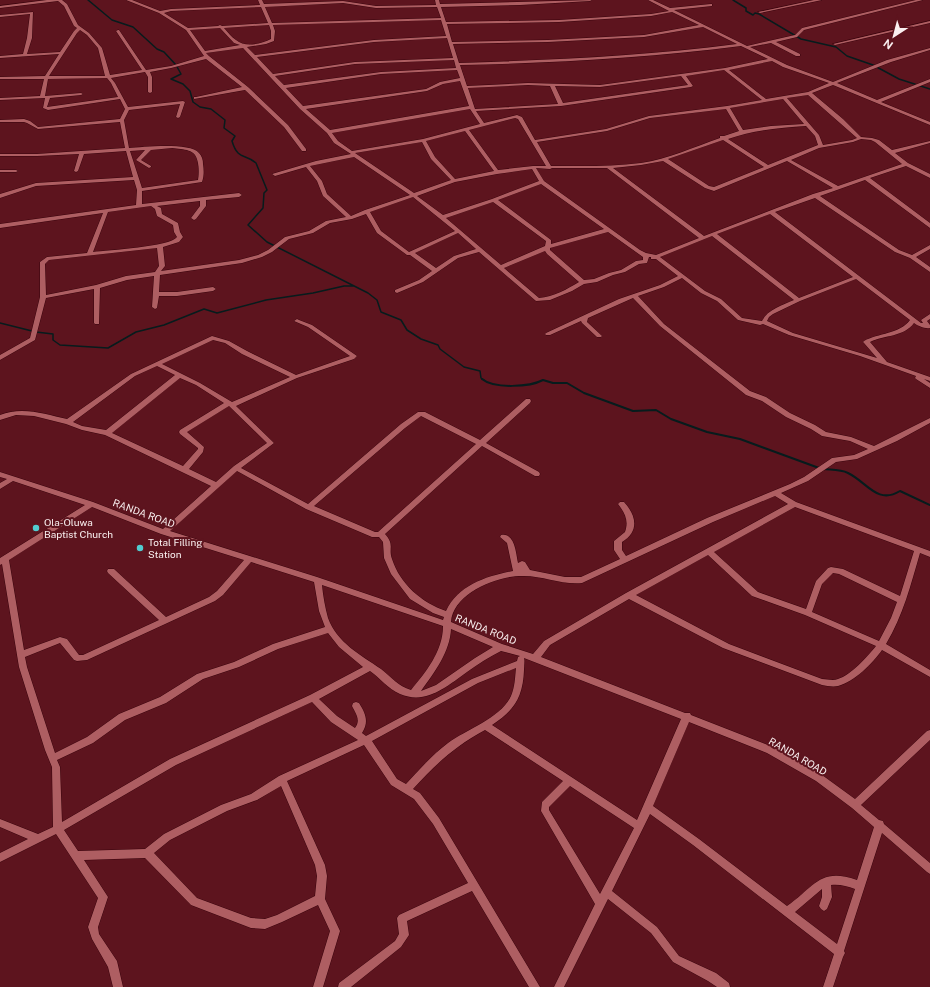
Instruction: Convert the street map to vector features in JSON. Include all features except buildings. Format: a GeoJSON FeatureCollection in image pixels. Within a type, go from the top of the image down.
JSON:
{"type":"FeatureCollection","features":[{"type":"Feature","properties":{"kind":"street"},"geometry":{"type":"LineString","coordinates":[[0,7],[57,0]]}},
{"type":"Feature","properties":{"kind":"street"},"geometry":{"type":"LineString","coordinates":[[60,0],[66,5],[76,26],[88,34],[100,48],[108,77],[113,83],[127,109]]}},
{"type":"Feature","properties":{"kind":"street"},"geometry":{"type":"LineString","coordinates":[[128,0],[160,12],[187,29],[207,57],[246,88],[286,126],[304,150]]}},
{"type":"Feature","properties":{"kind":"street"},"geometry":{"type":"LineString","coordinates":[[203,52],[242,45],[266,43],[273,40],[273,31],[260,0]]}},
{"type":"Feature","properties":{"kind":"street"},"geometry":{"type":"LineString","coordinates":[[160,12],[262,5],[343,2],[376,7],[437,2],[520,4],[590,0]]}},
{"type":"Feature","properties":{"kind":"street"},"geometry":{"type":"LineString","coordinates":[[650,0],[771,60],[832,83],[930,124]]}},
{"type":"Feature","properties":{"kind":"street"},"geometry":{"type":"LineString","coordinates":[[787,0],[794,4]]}},
{"type":"Feature","properties":{"kind":"street"},"geometry":{"type":"LineString","coordinates":[[760,12],[820,0]]}},
{"type":"Feature","properties":{"kind":"street"},"geometry":{"type":"LineString","coordinates":[[282,87],[381,73],[457,66],[583,61],[744,46],[773,42],[796,36],[803,29],[921,0]]}},
{"type":"Feature","properties":{"kind":"street"},"geometry":{"type":"LineString","coordinates":[[437,2],[457,66],[473,108],[483,125]]}},
{"type":"Feature","properties":{"kind":"street"},"geometry":{"type":"LineString","coordinates":[[187,29],[269,24],[559,21],[651,14],[711,5]]}},
{"type":"Feature","properties":{"kind":"street"},"geometry":{"type":"LineString","coordinates":[[0,16],[32,13],[30,26],[31,38],[25,54]]}},
{"type":"Feature","properties":{"kind":"street"},"geometry":{"type":"LineString","coordinates":[[835,44],[930,22]]}},
{"type":"Feature","properties":{"kind":"street"},"geometry":{"type":"LineString","coordinates":[[220,26],[235,42],[242,45],[254,56],[302,108],[329,132],[336,142],[413,195],[442,217],[530,295],[541,300],[570,290],[582,282],[595,281],[622,271],[638,262],[644,262],[836,187],[906,164]]}},
{"type":"Feature","properties":{"kind":"street"},"geometry":{"type":"LineString","coordinates":[[450,43],[548,41],[644,36],[703,26]]}},
{"type":"Feature","properties":{"kind":"street"},"geometry":{"type":"LineString","coordinates":[[42,98],[46,78],[75,32],[80,28]]}},
{"type":"Feature","properties":{"kind":"street"},"geometry":{"type":"LineString","coordinates":[[118,31],[150,77],[150,92]]}},
{"type":"Feature","properties":{"kind":"street"},"geometry":{"type":"LineString","coordinates":[[254,56],[374,41],[448,37]]}},
{"type":"Feature","properties":{"kind":"street"},"geometry":{"type":"LineString","coordinates":[[773,42],[798,55]]}},
{"type":"Feature","properties":{"kind":"street"},"geometry":{"type":"LineString","coordinates":[[535,141],[607,130],[648,117],[727,107],[809,93],[889,61],[930,49]]}},
{"type":"Feature","properties":{"kind":"street"},"geometry":{"type":"LineString","coordinates":[[0,57],[25,54],[62,53]]}},
{"type":"Feature","properties":{"kind":"street"},"geometry":{"type":"LineString","coordinates":[[0,78],[108,77],[146,71],[207,57]]}},
{"type":"Feature","properties":{"kind":"street"},"geometry":{"type":"LineString","coordinates":[[272,75],[355,63],[455,59]]}},
{"type":"Feature","properties":{"kind":"street"},"geometry":{"type":"LineString","coordinates":[[465,87],[528,84],[601,88],[682,74],[725,69],[771,60]]}},
{"type":"Feature","properties":{"kind":"street"},"geometry":{"type":"LineString","coordinates":[[725,69],[765,100]]}},
{"type":"Feature","properties":{"kind":"street"},"geometry":{"type":"LineString","coordinates":[[329,132],[473,108],[561,105],[612,96],[690,87],[682,74]]}},
{"type":"Feature","properties":{"kind":"street"},"geometry":{"type":"LineString","coordinates":[[302,108],[426,90],[442,82],[462,79]]}},
{"type":"Feature","properties":{"kind":"street"},"geometry":{"type":"LineString","coordinates":[[876,102],[930,80]]}},
{"type":"Feature","properties":{"kind":"street"},"geometry":{"type":"LineString","coordinates":[[552,85],[561,105]]}},
{"type":"Feature","properties":{"kind":"street"},"geometry":{"type":"LineString","coordinates":[[196,98],[246,88]]}},
{"type":"Feature","properties":{"kind":"street"},"geometry":{"type":"LineString","coordinates":[[809,93],[828,110],[845,122],[860,138]]}},
{"type":"Feature","properties":{"kind":"street"},"geometry":{"type":"LineString","coordinates":[[0,99],[42,98],[81,94]]}},
{"type":"Feature","properties":{"kind":"street"},"geometry":{"type":"LineString","coordinates":[[48,97],[45,108],[48,109],[120,98]]}},
{"type":"Feature","properties":{"kind":"street"},"geometry":{"type":"LineString","coordinates":[[784,97],[817,136],[822,146]]}},
{"type":"Feature","properties":{"kind":"street"},"geometry":{"type":"LineString","coordinates":[[127,109],[183,102],[178,117]]}},
{"type":"Feature","properties":{"kind":"street"},"geometry":{"type":"LineString","coordinates":[[727,107],[742,132]]}},
{"type":"Feature","properties":{"kind":"street"},"geometry":{"type":"LineString","coordinates":[[127,109],[122,120],[127,148],[140,190],[139,206]]}},
{"type":"Feature","properties":{"kind":"street"},"geometry":{"type":"LineString","coordinates":[[275,174],[307,165],[423,140],[518,116],[535,141],[550,168]]}},
{"type":"Feature","properties":{"kind":"street"},"geometry":{"type":"LineString","coordinates":[[922,121],[930,117]]}},
{"type":"Feature","properties":{"kind":"street"},"geometry":{"type":"LineString","coordinates":[[0,121],[25,121],[30,122],[34,127],[38,128],[122,120]]}},
{"type":"Feature","properties":{"kind":"street"},"geometry":{"type":"LineString","coordinates":[[43,297],[97,287],[126,278],[240,262],[260,256],[270,251],[287,238],[311,232],[328,222],[350,218],[367,211],[405,200],[413,195],[454,181],[497,172],[533,167],[608,167],[641,164],[664,159],[722,137],[742,132],[771,127],[807,125]]}},
{"type":"Feature","properties":{"kind":"street"},"geometry":{"type":"LineString","coordinates":[[466,129],[497,172]]}},
{"type":"Feature","properties":{"kind":"street"},"geometry":{"type":"LineString","coordinates":[[722,137],[767,167]]}},
{"type":"Feature","properties":{"kind":"street"},"geometry":{"type":"LineString","coordinates":[[664,159],[707,187],[714,189],[735,182],[767,167],[822,146],[848,142],[860,138],[872,139],[906,164],[930,176]]}},
{"type":"Feature","properties":{"kind":"street"},"geometry":{"type":"LineString","coordinates":[[423,140],[433,158],[454,181]]}},
{"type":"Feature","properties":{"kind":"street"},"geometry":{"type":"LineString","coordinates":[[891,152],[930,142]]}},
{"type":"Feature","properties":{"kind":"street"},"geometry":{"type":"LineString","coordinates":[[0,155],[82,152],[127,148],[133,150],[168,146],[195,151],[200,159],[202,179],[197,182],[140,190]]}},
{"type":"Feature","properties":{"kind":"street"},"geometry":{"type":"LineString","coordinates":[[148,167],[138,160],[150,148]]}},
{"type":"Feature","properties":{"kind":"street"},"geometry":{"type":"LineString","coordinates":[[76,171],[82,152]]}},
{"type":"Feature","properties":{"kind":"street"},"geometry":{"type":"LineString","coordinates":[[788,160],[836,187]]}},
{"type":"Feature","properties":{"kind":"street"},"geometry":{"type":"LineString","coordinates":[[307,165],[318,181],[325,195],[350,218]]}},
{"type":"Feature","properties":{"kind":"street"},"geometry":{"type":"LineString","coordinates":[[533,167],[542,182],[644,254],[657,257],[703,292],[719,300],[740,319],[760,323],[764,322],[791,334],[885,363],[930,379]]}},
{"type":"Feature","properties":{"kind":"street"},"geometry":{"type":"LineString","coordinates":[[608,167],[703,238]]}},
{"type":"Feature","properties":{"kind":"street"},"geometry":{"type":"LineString","coordinates":[[0,171],[16,171]]}},
{"type":"Feature","properties":{"kind":"street"},"geometry":{"type":"LineString","coordinates":[[0,196],[36,185],[136,178]]}},
{"type":"Feature","properties":{"kind":"street"},"geometry":{"type":"LineString","coordinates":[[866,178],[930,226]]}},
{"type":"Feature","properties":{"kind":"street"},"geometry":{"type":"LineString","coordinates":[[442,217],[542,182]]}},
{"type":"Feature","properties":{"kind":"street"},"geometry":{"type":"LineString","coordinates":[[0,226],[106,212],[139,206],[239,195]]}},
{"type":"Feature","properties":{"kind":"street"},"geometry":{"type":"LineString","coordinates":[[815,195],[897,251],[912,257],[930,270]]}},
{"type":"Feature","properties":{"kind":"street"},"geometry":{"type":"LineString","coordinates":[[194,218],[203,206],[203,199]]}},
{"type":"Feature","properties":{"kind":"street"},"geometry":{"type":"LineString","coordinates":[[494,200],[549,241],[550,244],[547,250],[553,258],[582,282]]}},
{"type":"Feature","properties":{"kind":"street"},"geometry":{"type":"LineString","coordinates":[[0,358],[33,339],[43,297],[42,263],[44,261],[160,246],[177,241],[180,237],[177,232],[176,224],[159,215],[158,208],[152,205]]}},
{"type":"Feature","properties":{"kind":"street"},"geometry":{"type":"LineString","coordinates":[[367,211],[379,232],[406,253],[412,254],[435,270]]}},
{"type":"Feature","properties":{"kind":"street"},"geometry":{"type":"LineString","coordinates":[[89,254],[106,212]]}},
{"type":"Feature","properties":{"kind":"street"},"geometry":{"type":"LineString","coordinates":[[772,213],[926,328],[929,325],[924,320],[930,316]]}},
{"type":"Feature","properties":{"kind":"street"},"geometry":{"type":"LineString","coordinates":[[500,268],[548,247],[608,230]]}},
{"type":"Feature","properties":{"kind":"street"},"geometry":{"type":"LineString","coordinates":[[412,254],[458,231]]}},
{"type":"Feature","properties":{"kind":"street"},"geometry":{"type":"LineString","coordinates":[[714,235],[798,300]]}},
{"type":"Feature","properties":{"kind":"street"},"geometry":{"type":"LineString","coordinates":[[155,307],[157,274],[162,266],[160,246]]}},
{"type":"Feature","properties":{"kind":"street"},"geometry":{"type":"LineString","coordinates":[[912,257],[930,247]]}},
{"type":"Feature","properties":{"kind":"street"},"geometry":{"type":"LineString","coordinates":[[397,291],[422,281],[435,270],[456,257],[478,250]]}},
{"type":"Feature","properties":{"kind":"street"},"geometry":{"type":"LineString","coordinates":[[644,254],[646,257],[644,262]]}},
{"type":"Feature","properties":{"kind":"street"},"geometry":{"type":"LineString","coordinates":[[548,334],[622,300],[662,286],[682,276]]}},
{"type":"Feature","properties":{"kind":"street"},"geometry":{"type":"LineString","coordinates":[[764,322],[767,316],[771,313],[798,300],[857,277]]}},
{"type":"Feature","properties":{"kind":"street"},"geometry":{"type":"LineString","coordinates":[[97,287],[97,322]]}},
{"type":"Feature","properties":{"kind":"street"},"geometry":{"type":"LineString","coordinates":[[155,294],[177,294],[213,289]]}},
{"type":"Feature","properties":{"kind":"street"},"geometry":{"type":"LineString","coordinates":[[635,296],[662,325],[748,393],[764,399],[788,415],[824,434],[851,439],[873,448]]}},
{"type":"Feature","properties":{"kind":"street"},"geometry":{"type":"LineString","coordinates":[[585,317],[584,322],[599,336]]}},
{"type":"Feature","properties":{"kind":"street"},"geometry":{"type":"LineString","coordinates":[[885,363],[866,342],[876,337],[893,334],[910,325],[913,319]]}},
{"type":"Feature","properties":{"kind":"street"},"geometry":{"type":"LineString","coordinates":[[184,470],[201,450],[201,447],[182,432],[231,404],[295,377],[352,358],[354,356],[310,326],[297,321]]}},
{"type":"Feature","properties":{"kind":"street"},"geometry":{"type":"LineString","coordinates":[[68,422],[133,375],[212,338],[218,338],[295,377]]}},
{"type":"Feature","properties":{"kind":"street"},"geometry":{"type":"LineString","coordinates":[[157,364],[180,375],[231,404],[271,443],[236,468],[164,532]]}},
{"type":"Feature","properties":{"kind":"street"},"geometry":{"type":"LineString","coordinates":[[913,374],[930,386]]}},
{"type":"Feature","properties":{"kind":"street"},"geometry":{"type":"LineString","coordinates":[[107,433],[180,375]]}},
{"type":"Feature","properties":{"kind":"street"},"geometry":{"type":"LineString","coordinates":[[236,468],[309,507],[375,535],[380,534],[528,401]]}},
{"type":"Feature","properties":{"kind":"street"},"geometry":{"type":"LineString","coordinates":[[0,418],[7,414],[24,412],[68,422],[77,428],[97,430],[107,433],[216,485]]}},
{"type":"Feature","properties":{"kind":"street"},"geometry":{"type":"LineString","coordinates":[[309,507],[403,426],[420,414],[481,443],[537,474]]}},
{"type":"Feature","properties":{"kind":"street"},"geometry":{"type":"LineString","coordinates":[[413,694],[424,680],[446,639],[448,615],[453,605],[472,588],[500,576],[518,573],[528,573],[567,581],[582,580],[710,520],[806,479],[834,460],[855,457],[895,439],[930,420]]}},
{"type":"Feature","properties":{"kind":"street","name":"RANDA ROAD"},"geometry":{"type":"LineString","coordinates":[[0,474],[91,504],[164,532],[248,560],[317,580],[447,624],[500,647],[524,654],[687,716],[770,750],[819,778],[855,804],[880,824],[930,869]]}},
{"type":"Feature","properties":{"kind":"street"},"geometry":{"type":"LineString","coordinates":[[0,486],[13,478]]}},
{"type":"Feature","properties":{"kind":"street"},"geometry":{"type":"LineString","coordinates":[[775,493],[794,504],[930,554]]}},
{"type":"Feature","properties":{"kind":"street"},"geometry":{"type":"LineString","coordinates":[[91,504],[3,561],[21,655],[58,777],[58,829],[103,897],[92,927],[113,965],[118,987]]}},
{"type":"Feature","properties":{"kind":"street"},"geometry":{"type":"LineString","coordinates":[[622,504],[627,508],[630,516],[630,529],[628,534],[618,542],[618,550],[624,560]]}},
{"type":"Feature","properties":{"kind":"street"},"geometry":{"type":"LineString","coordinates":[[534,658],[548,643],[630,595],[794,504]]}},
{"type":"Feature","properties":{"kind":"street"},"geometry":{"type":"LineString","coordinates":[[380,534],[387,541],[388,558],[395,574],[413,597],[436,611],[448,615]]}},
{"type":"Feature","properties":{"kind":"street"},"geometry":{"type":"LineString","coordinates":[[504,537],[510,542],[516,570],[522,564],[528,573]]}},
{"type":"Feature","properties":{"kind":"street"},"geometry":{"type":"LineString","coordinates":[[630,595],[726,646],[822,682],[840,682],[867,663],[881,645],[902,601],[918,549]]}},
{"type":"Feature","properties":{"kind":"street"},"geometry":{"type":"LineString","coordinates":[[709,552],[755,594],[808,612],[881,645],[930,674]]}},
{"type":"Feature","properties":{"kind":"street"},"geometry":{"type":"LineString","coordinates":[[21,655],[60,640],[64,641],[77,658],[84,658],[212,599],[220,593],[248,560]]}},
{"type":"Feature","properties":{"kind":"street"},"geometry":{"type":"LineString","coordinates":[[808,612],[819,583],[831,570],[840,571],[902,601]]}},
{"type":"Feature","properties":{"kind":"street"},"geometry":{"type":"LineString","coordinates":[[112,571],[165,620]]}},
{"type":"Feature","properties":{"kind":"street"},"geometry":{"type":"LineString","coordinates":[[317,580],[323,611],[329,629],[339,642],[370,667],[378,671],[401,691],[413,694],[423,693],[444,685],[470,665],[500,647]]}},
{"type":"Feature","properties":{"kind":"street"},"geometry":{"type":"LineString","coordinates":[[53,758],[90,740],[122,716],[163,700],[200,676],[236,664],[276,646],[329,629]]}},
{"type":"Feature","properties":{"kind":"street"},"geometry":{"type":"LineString","coordinates":[[407,789],[441,754],[476,730],[486,726],[500,716],[513,700],[518,689],[520,663],[524,654]]}},
{"type":"Feature","properties":{"kind":"street"},"geometry":{"type":"LineString","coordinates":[[77,856],[147,853],[167,837],[224,808],[254,797],[282,779],[366,740],[475,681],[520,663]]}},
{"type":"Feature","properties":{"kind":"street"},"geometry":{"type":"LineString","coordinates":[[0,858],[58,829],[173,762],[313,698],[370,667]]}},
{"type":"Feature","properties":{"kind":"street"},"geometry":{"type":"LineString","coordinates":[[313,698],[334,719],[366,740],[394,782],[417,796],[436,821],[535,987]]}},
{"type":"Feature","properties":{"kind":"street"},"geometry":{"type":"LineString","coordinates":[[356,706],[363,720],[362,727],[357,734]]}},
{"type":"Feature","properties":{"kind":"street"},"geometry":{"type":"LineString","coordinates":[[562,985],[600,904],[648,808],[687,716]]}},
{"type":"Feature","properties":{"kind":"street"},"geometry":{"type":"LineString","coordinates":[[486,726],[638,826]]}},
{"type":"Feature","properties":{"kind":"street"},"geometry":{"type":"LineString","coordinates":[[855,804],[930,734]]}},
{"type":"Feature","properties":{"kind":"street"},"geometry":{"type":"LineString","coordinates":[[282,779],[320,865],[322,876],[320,899],[335,931],[318,987]]}},
{"type":"Feature","properties":{"kind":"street"},"geometry":{"type":"LineString","coordinates":[[570,780],[545,805],[545,811],[600,904]]}},
{"type":"Feature","properties":{"kind":"street"},"geometry":{"type":"LineString","coordinates":[[648,808],[696,842],[840,953]]}},
{"type":"Feature","properties":{"kind":"street"},"geometry":{"type":"LineString","coordinates":[[0,823],[38,839]]}},
{"type":"Feature","properties":{"kind":"street"},"geometry":{"type":"LineString","coordinates":[[828,987],[880,824]]}},
{"type":"Feature","properties":{"kind":"street"},"geometry":{"type":"LineString","coordinates":[[147,853],[194,902],[251,923],[265,924],[320,899]]}},
{"type":"Feature","properties":{"kind":"street"},"geometry":{"type":"LineString","coordinates":[[786,912],[825,882],[845,879],[861,886]]}},
{"type":"Feature","properties":{"kind":"street"},"geometry":{"type":"LineString","coordinates":[[824,906],[828,889],[825,882]]}},
{"type":"Feature","properties":{"kind":"street"},"geometry":{"type":"LineString","coordinates":[[343,987],[398,944],[404,935],[402,918],[474,885]]}},
{"type":"Feature","properties":{"kind":"street"},"geometry":{"type":"LineString","coordinates":[[606,892],[654,930],[676,959],[712,977],[726,987]]}},
{"type":"Feature","properties":{"kind":"waterway"},"geometry":{"type":"LineString","coordinates":[[88,0],[112,20],[133,27],[157,49],[164,52],[176,65],[181,74],[171,79],[183,84],[190,91],[193,102],[200,107],[211,109],[225,120],[224,128],[235,136],[232,141],[239,154],[256,163],[267,190],[264,193],[263,208],[248,225],[267,242],[368,293],[377,300],[381,312],[401,320],[407,330],[421,339],[438,345],[440,349],[464,367],[480,371],[481,378],[484,380]]}},
{"type":"Feature","properties":{"kind":"waterway"},"geometry":{"type":"LineString","coordinates":[[733,0],[746,8],[746,11],[753,15],[755,13],[759,14],[801,39],[836,47],[847,56],[873,65],[899,79],[930,89]]}},
{"type":"Feature","properties":{"kind":"waterway"},"geometry":{"type":"LineString","coordinates":[[0,323],[36,332],[53,334],[53,340],[60,345],[108,348],[136,332],[164,325],[204,309],[217,313],[266,300],[313,293],[344,286],[353,286]]}},
{"type":"Feature","properties":{"kind":"waterway"},"geometry":{"type":"LineString","coordinates":[[484,380],[503,386],[530,384],[543,380],[553,383],[567,383],[584,393],[633,411],[656,410],[671,419],[707,432],[740,439],[819,468]]}},
{"type":"Feature","properties":{"kind":"waterway"},"geometry":{"type":"LineString","coordinates":[[823,469],[839,470],[848,473],[878,494],[892,495],[900,491],[930,505]]}},
{"type":"Feature","properties":{"kind":"place","name":"Ola-Oluwa Baptist Church"},"geometry":{"type":"Point","coordinates":[36,528]}},
{"type":"Feature","properties":{"kind":"place","name":"Total Filling Station"},"geometry":{"type":"Point","coordinates":[140,548]}}]}
